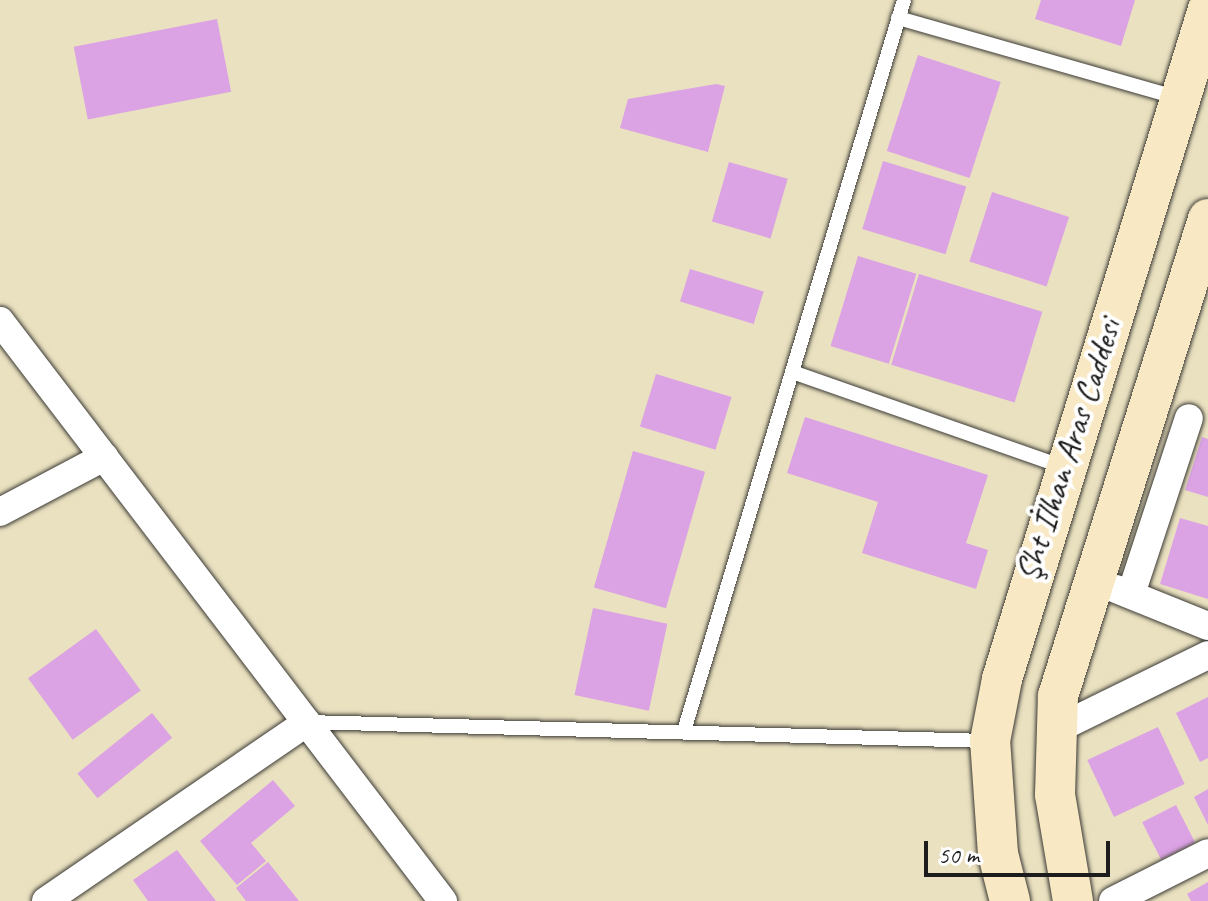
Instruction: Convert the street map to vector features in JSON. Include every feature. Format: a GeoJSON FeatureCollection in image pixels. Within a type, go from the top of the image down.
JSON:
{"type":"FeatureCollection","features":[{"type":"Feature","properties":{"kind":"main road","name":"Şht İlhan Aras Caddesi"},"geometry":{"type":"LineString","coordinates":[[1010,901],[998,854],[990,741],[1021,598],[1208,9]]}},
{"type":"Feature","properties":{"kind":"main road","name":"Şht İlhan Aras Caddesi"},"geometry":{"type":"LineString","coordinates":[[1073,901],[1055,795],[1055,730],[1113,588],[1208,219]]}},
{"type":"Feature","properties":{"kind":"street"},"geometry":{"type":"LineString","coordinates":[[0,321],[443,901]]}},
{"type":"Feature","properties":{"kind":"street"},"geometry":{"type":"LineString","coordinates":[[1189,418],[1113,588],[1208,626]]}},
{"type":"Feature","properties":{"kind":"street"},"geometry":{"type":"LineString","coordinates":[[0,512],[104,457]]}},
{"type":"Feature","properties":{"kind":"street"},"geometry":{"type":"LineString","coordinates":[[1055,730],[1208,655]]}},
{"type":"Feature","properties":{"kind":"street"},"geometry":{"type":"LineString","coordinates":[[46,901],[307,722]]}},
{"type":"Feature","properties":{"kind":"street"},"geometry":{"type":"LineString","coordinates":[[1113,901],[1208,853]]}},
{"type":"Feature","properties":{"kind":"lane"},"geometry":{"type":"LineString","coordinates":[[684,731],[795,373],[904,0]]}},
{"type":"Feature","properties":{"kind":"lane"},"geometry":{"type":"LineString","coordinates":[[898,18],[1179,99]]}},
{"type":"Feature","properties":{"kind":"lane"},"geometry":{"type":"LineString","coordinates":[[795,373],[1063,467]]}},
{"type":"Feature","properties":{"kind":"lane"},"geometry":{"type":"LineString","coordinates":[[307,722],[990,741]]}},
{"type":"Feature","properties":{"kind":"building"},"geometry":{"type":"Polygon","coordinates":[[[1041,0],[1135,0],[1121,46],[1035,19],[1041,0]]]}},
{"type":"Feature","properties":{"kind":"building"},"geometry":{"type":"Polygon","coordinates":[[[217,19],[231,92],[88,119],[74,47],[217,19]]]}},
{"type":"Feature","properties":{"kind":"building"},"geometry":{"type":"Polygon","coordinates":[[[918,55],[1001,82],[970,178],[887,151],[918,55]]]}},
{"type":"Feature","properties":{"kind":"building"},"geometry":{"type":"Polygon","coordinates":[[[716,84],[725,86],[708,152],[620,128],[628,99],[716,84]]]}},
{"type":"Feature","properties":{"kind":"building"},"geometry":{"type":"Polygon","coordinates":[[[883,161],[966,186],[945,254],[862,229],[883,161]]]}},
{"type":"Feature","properties":{"kind":"building"},"geometry":{"type":"Polygon","coordinates":[[[729,162],[788,179],[771,238],[712,222],[729,162]]]}},
{"type":"Feature","properties":{"kind":"building"},"geometry":{"type":"Polygon","coordinates":[[[992,192],[1069,217],[1046,286],[969,261],[992,192]]]}},
{"type":"Feature","properties":{"kind":"building"},"geometry":{"type":"Polygon","coordinates":[[[858,256],[916,274],[889,364],[831,346],[858,256]]]}},
{"type":"Feature","properties":{"kind":"building"},"geometry":{"type":"Polygon","coordinates":[[[690,269],[764,292],[754,324],[680,302],[690,269]]]}},
{"type":"Feature","properties":{"kind":"building"},"geometry":{"type":"Polygon","coordinates":[[[919,274],[1042,312],[1015,403],[891,365],[919,274]]]}},
{"type":"Feature","properties":{"kind":"building"},"geometry":{"type":"Polygon","coordinates":[[[656,374],[732,397],[715,450],[640,427],[656,374]]]}},
{"type":"Feature","properties":{"kind":"building"},"geometry":{"type":"Polygon","coordinates":[[[805,417],[988,475],[966,543],[988,550],[976,589],[862,553],[878,502],[787,473],[805,417]]]}},
{"type":"Feature","properties":{"kind":"building"},"geometry":{"type":"Polygon","coordinates":[[[1202,437],[1208,439],[1208,497],[1185,490],[1202,437]]]}},
{"type":"Feature","properties":{"kind":"building"},"geometry":{"type":"Polygon","coordinates":[[[633,451],[705,472],[666,608],[594,587],[633,451]]]}},
{"type":"Feature","properties":{"kind":"building"},"geometry":{"type":"Polygon","coordinates":[[[1180,518],[1208,526],[1208,599],[1160,584],[1180,518]]]}},
{"type":"Feature","properties":{"kind":"building"},"geometry":{"type":"Polygon","coordinates":[[[593,608],[667,624],[649,711],[574,695],[593,608]]]}},
{"type":"Feature","properties":{"kind":"building"},"geometry":{"type":"Polygon","coordinates":[[[96,629],[141,690],[73,740],[28,678],[96,629]]]}},
{"type":"Feature","properties":{"kind":"building"},"geometry":{"type":"Polygon","coordinates":[[[1208,697],[1208,758],[1200,762],[1176,713],[1208,697]]]}},
{"type":"Feature","properties":{"kind":"building"},"geometry":{"type":"Polygon","coordinates":[[[152,713],[172,738],[98,798],[77,773],[152,713]]]}},
{"type":"Feature","properties":{"kind":"building"},"geometry":{"type":"Polygon","coordinates":[[[1158,727],[1185,784],[1114,817],[1087,760],[1158,727]]]}},
{"type":"Feature","properties":{"kind":"building"},"geometry":{"type":"Polygon","coordinates":[[[273,780],[295,806],[251,843],[266,861],[237,885],[200,841],[273,780]]]}},
{"type":"Feature","properties":{"kind":"building"},"geometry":{"type":"Polygon","coordinates":[[[1208,789],[1208,825],[1194,797],[1208,789]]]}},
{"type":"Feature","properties":{"kind":"building"},"geometry":{"type":"Polygon","coordinates":[[[1176,805],[1195,842],[1161,860],[1142,822],[1176,805]]]}},
{"type":"Feature","properties":{"kind":"building"},"geometry":{"type":"Polygon","coordinates":[[[177,850],[216,901],[148,901],[133,880],[177,850]]]}},
{"type":"Feature","properties":{"kind":"building"},"geometry":{"type":"Polygon","coordinates":[[[268,862],[299,901],[246,901],[236,888],[268,862]]]}},
{"type":"Feature","properties":{"kind":"building"},"geometry":{"type":"Polygon","coordinates":[[[1208,882],[1208,901],[1191,901],[1187,894],[1208,882]]]}}]}
